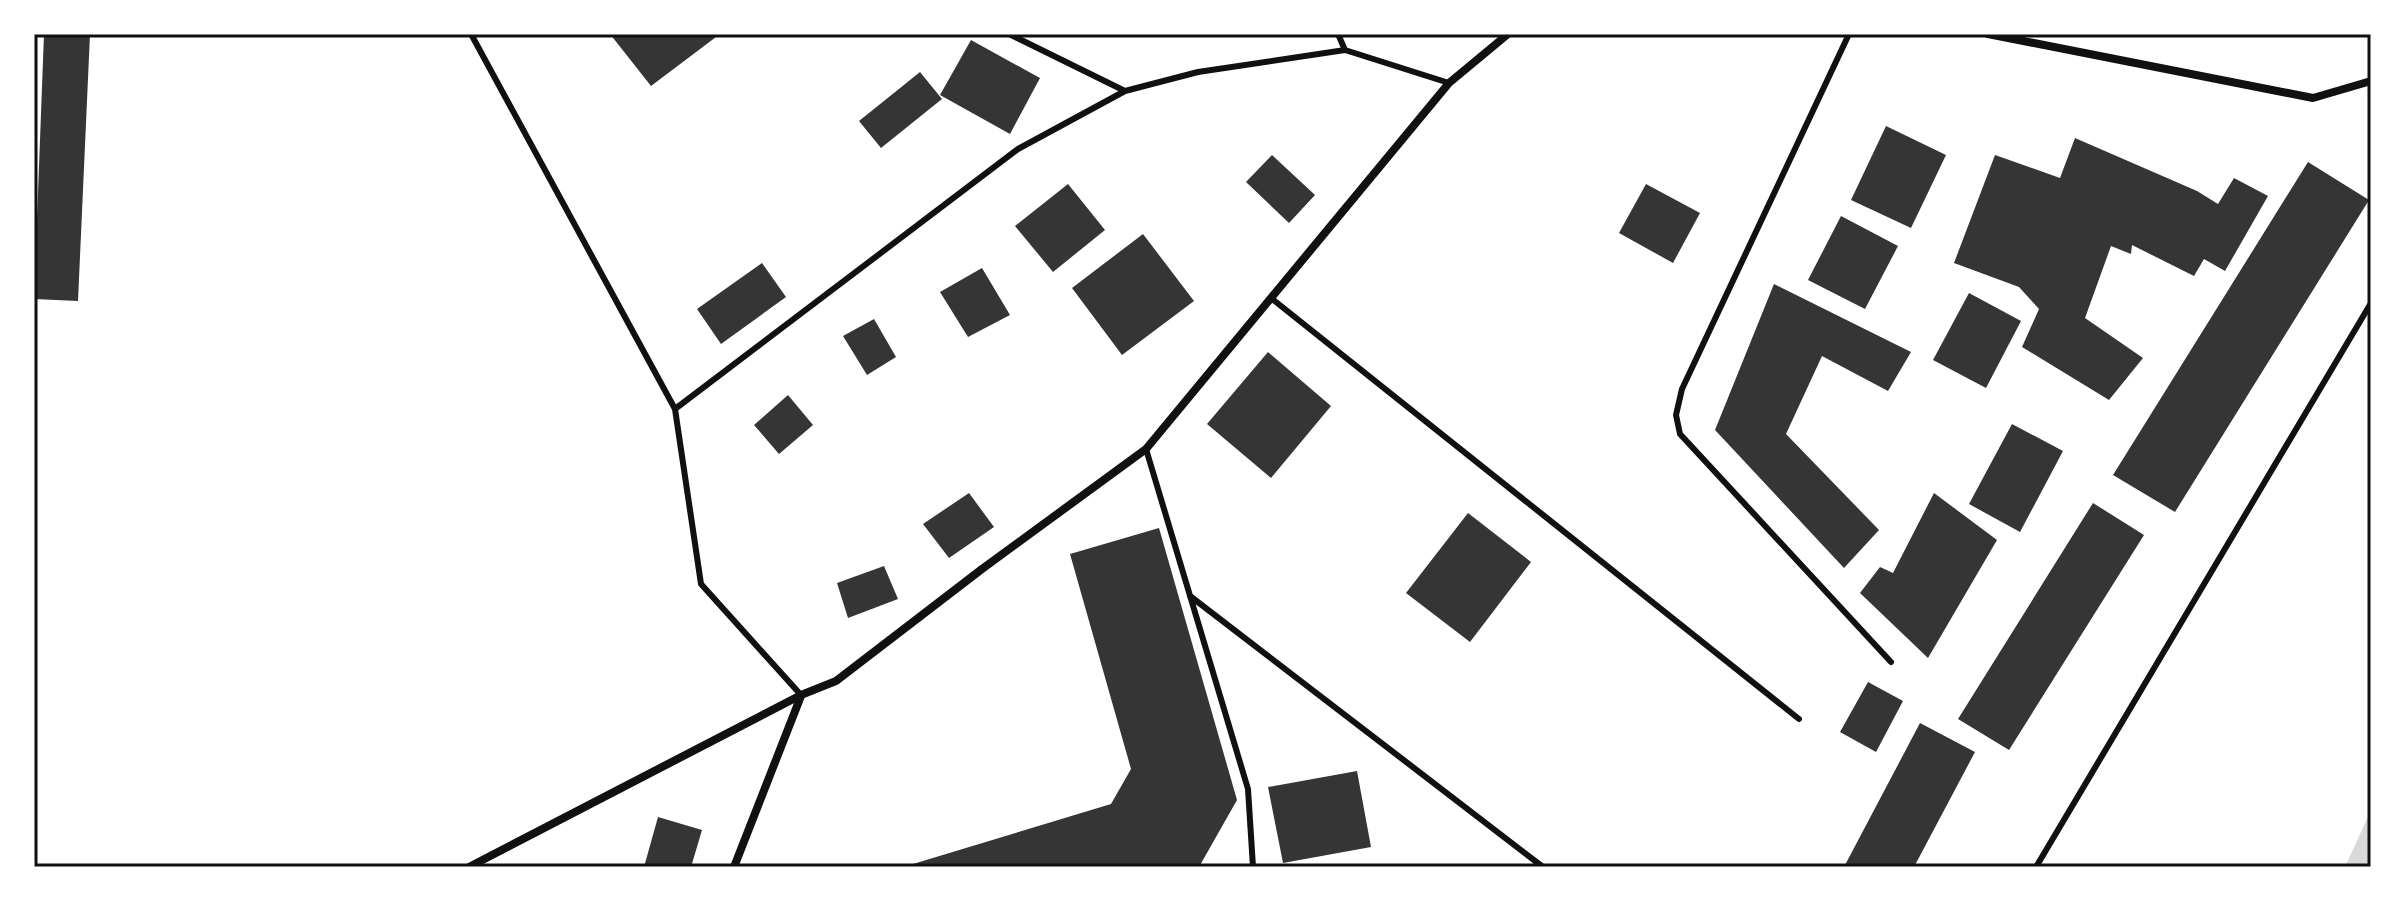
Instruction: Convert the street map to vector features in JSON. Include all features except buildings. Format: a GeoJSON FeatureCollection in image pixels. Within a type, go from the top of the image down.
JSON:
{"type":"FeatureCollection","features":[{"type":"Feature","properties":{"kind":"street"},"geometry":{"type":"LineString","coordinates":[[469,867],[801,695],[836,681],[1146,449],[1449,83],[1508,34]]}},
{"type":"Feature","properties":{"kind":"street"},"geometry":{"type":"LineString","coordinates":[[1988,34],[2313,98],[2371,81]]}},
{"type":"Feature","properties":{"kind":"street"},"geometry":{"type":"LineString","coordinates":[[734,867],[801,695]]}},
{"type":"Feature","properties":{"kind":"lane"},"geometry":{"type":"LineString","coordinates":[[471,34],[675,409],[701,584],[801,695]]}},
{"type":"Feature","properties":{"kind":"lane"},"geometry":{"type":"LineString","coordinates":[[1009,34],[1125,91]]}},
{"type":"Feature","properties":{"kind":"lane"},"geometry":{"type":"LineString","coordinates":[[1338,34],[1345,50]]}},
{"type":"Feature","properties":{"kind":"lane"},"geometry":{"type":"LineString","coordinates":[[1849,34],[1682,389],[1676,415],[1680,434],[1891,662]]}},
{"type":"Feature","properties":{"kind":"lane"},"geometry":{"type":"LineString","coordinates":[[675,409],[1018,149],[1125,91],[1198,72],[1345,50],[1449,83]]}},
{"type":"Feature","properties":{"kind":"lane"},"geometry":{"type":"LineString","coordinates":[[1271,298],[1799,719]]}},
{"type":"Feature","properties":{"kind":"lane"},"geometry":{"type":"LineString","coordinates":[[2036,867],[2371,303]]}},
{"type":"Feature","properties":{"kind":"lane"},"geometry":{"type":"LineString","coordinates":[[1146,449],[1248,789],[1253,867]]}},
{"type":"Feature","properties":{"kind":"lane"},"geometry":{"type":"LineString","coordinates":[[1190,596],[1543,867]]}},
{"type":"Feature","properties":{"kind":"shaded area"},"geometry":{"type":"Polygon","coordinates":[[[2371,810],[2371,867],[2345,867],[2371,810]]]}}]}
